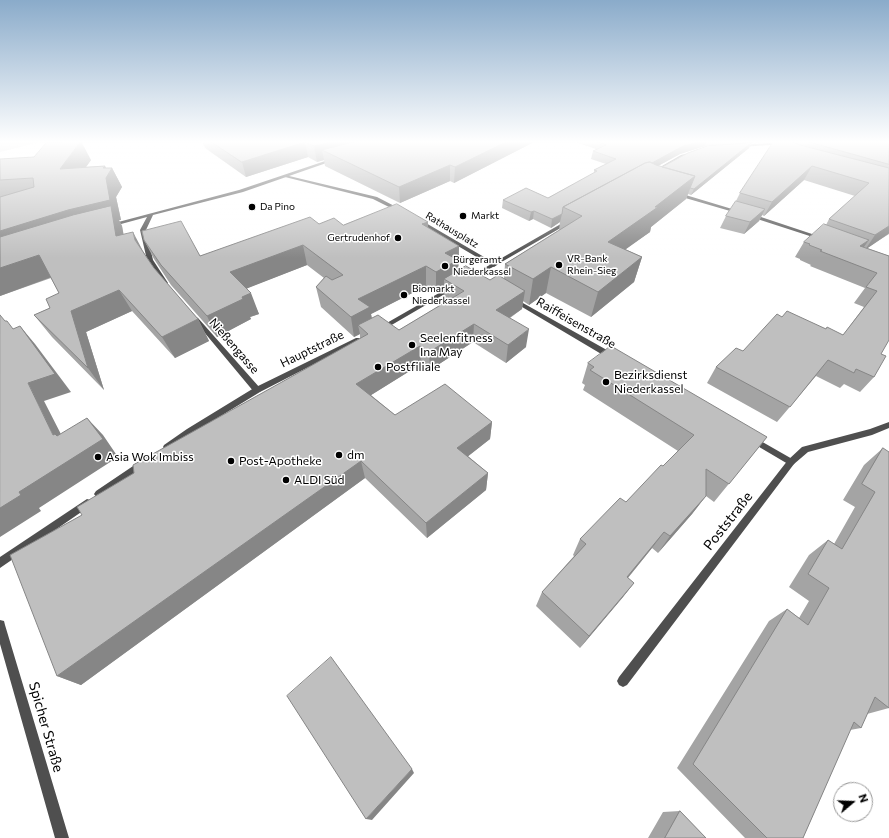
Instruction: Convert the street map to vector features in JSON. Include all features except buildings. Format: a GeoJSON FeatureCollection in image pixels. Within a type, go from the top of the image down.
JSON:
{"type":"FeatureCollection","features":[{"type":"Feature","properties":{"kind":"street"},"geometry":{"type":"LineString","coordinates":[[106,227],[241,191],[274,180]]}},
{"type":"Feature","properties":{"kind":"street","name":"Rathausplatz"},"geometry":{"type":"LineString","coordinates":[[303,180],[375,198],[410,215]]}},
{"type":"Feature","properties":{"kind":"street"},"geometry":{"type":"LineString","coordinates":[[668,192],[798,230],[826,240]]}},
{"type":"Feature","properties":{"kind":"street"},"geometry":{"type":"LineString","coordinates":[[151,215],[143,230],[150,260],[168,287]]}},
{"type":"Feature","properties":{"kind":"street"},"geometry":{"type":"LineString","coordinates":[[372,333],[460,284],[476,278],[494,265],[576,217]]}},
{"type":"Feature","properties":{"kind":"street","name":"Rathausplatz"},"geometry":{"type":"LineString","coordinates":[[416,219],[494,265]]}},
{"type":"Feature","properties":{"kind":"street","name":"Raiffeisenstraße"},"geometry":{"type":"LineString","coordinates":[[509,296],[619,361]]}},
{"type":"Feature","properties":{"kind":"street","name":"Nießengasse"},"geometry":{"type":"LineString","coordinates":[[189,312],[257,390]]}},
{"type":"Feature","properties":{"kind":"street","name":"Hauptstraße"},"geometry":{"type":"LineString","coordinates":[[0,563],[190,431],[257,390],[365,336]]}},
{"type":"Feature","properties":{"kind":"street","name":"Poststraße"},"geometry":{"type":"LineString","coordinates":[[623,681],[791,462],[805,449],[872,432],[889,425]]}},
{"type":"Feature","properties":{"kind":"street"},"geometry":{"type":"LineString","coordinates":[[743,434],[791,462]]}},
{"type":"Feature","properties":{"kind":"street","name":"Spicher Straße"},"geometry":{"type":"LineString","coordinates":[[0,625],[62,838]]}},
{"type":"Feature","properties":{"kind":"place","name":"Da Pino"},"geometry":{"type":"Point","coordinates":[252,207]}},
{"type":"Feature","properties":{"kind":"place","name":"Markt"},"geometry":{"type":"Point","coordinates":[463,216]}},
{"type":"Feature","properties":{"kind":"place","name":"Gertrudenhof"},"geometry":{"type":"Point","coordinates":[398,238]}},
{"type":"Feature","properties":{"kind":"place","name":"VR-Bank Rhein-Sieg"},"geometry":{"type":"Point","coordinates":[559,265]}},
{"type":"Feature","properties":{"kind":"place","name":"Bürgeramt Niederkassel"},"geometry":{"type":"Point","coordinates":[445,266]}},
{"type":"Feature","properties":{"kind":"place","name":"Biomarkt Niederkassel"},"geometry":{"type":"Point","coordinates":[404,295]}},
{"type":"Feature","properties":{"kind":"place","name":"Seelenfitness Ina May"},"geometry":{"type":"Point","coordinates":[412,345]}},
{"type":"Feature","properties":{"kind":"place","name":"Postfiliale"},"geometry":{"type":"Point","coordinates":[378,367]}},
{"type":"Feature","properties":{"kind":"place","name":"Bezirksdienst Niederkassel"},"geometry":{"type":"Point","coordinates":[606,382]}},
{"type":"Feature","properties":{"kind":"place","name":"dm"},"geometry":{"type":"Point","coordinates":[339,455]}},
{"type":"Feature","properties":{"kind":"place","name":"Asia Wok Imbiss"},"geometry":{"type":"Point","coordinates":[98,457]}},
{"type":"Feature","properties":{"kind":"place","name":"Post-Apotheke"},"geometry":{"type":"Point","coordinates":[231,461]}},
{"type":"Feature","properties":{"kind":"place","name":"ALDI Süd"},"geometry":{"type":"Point","coordinates":[286,480]}}]}
